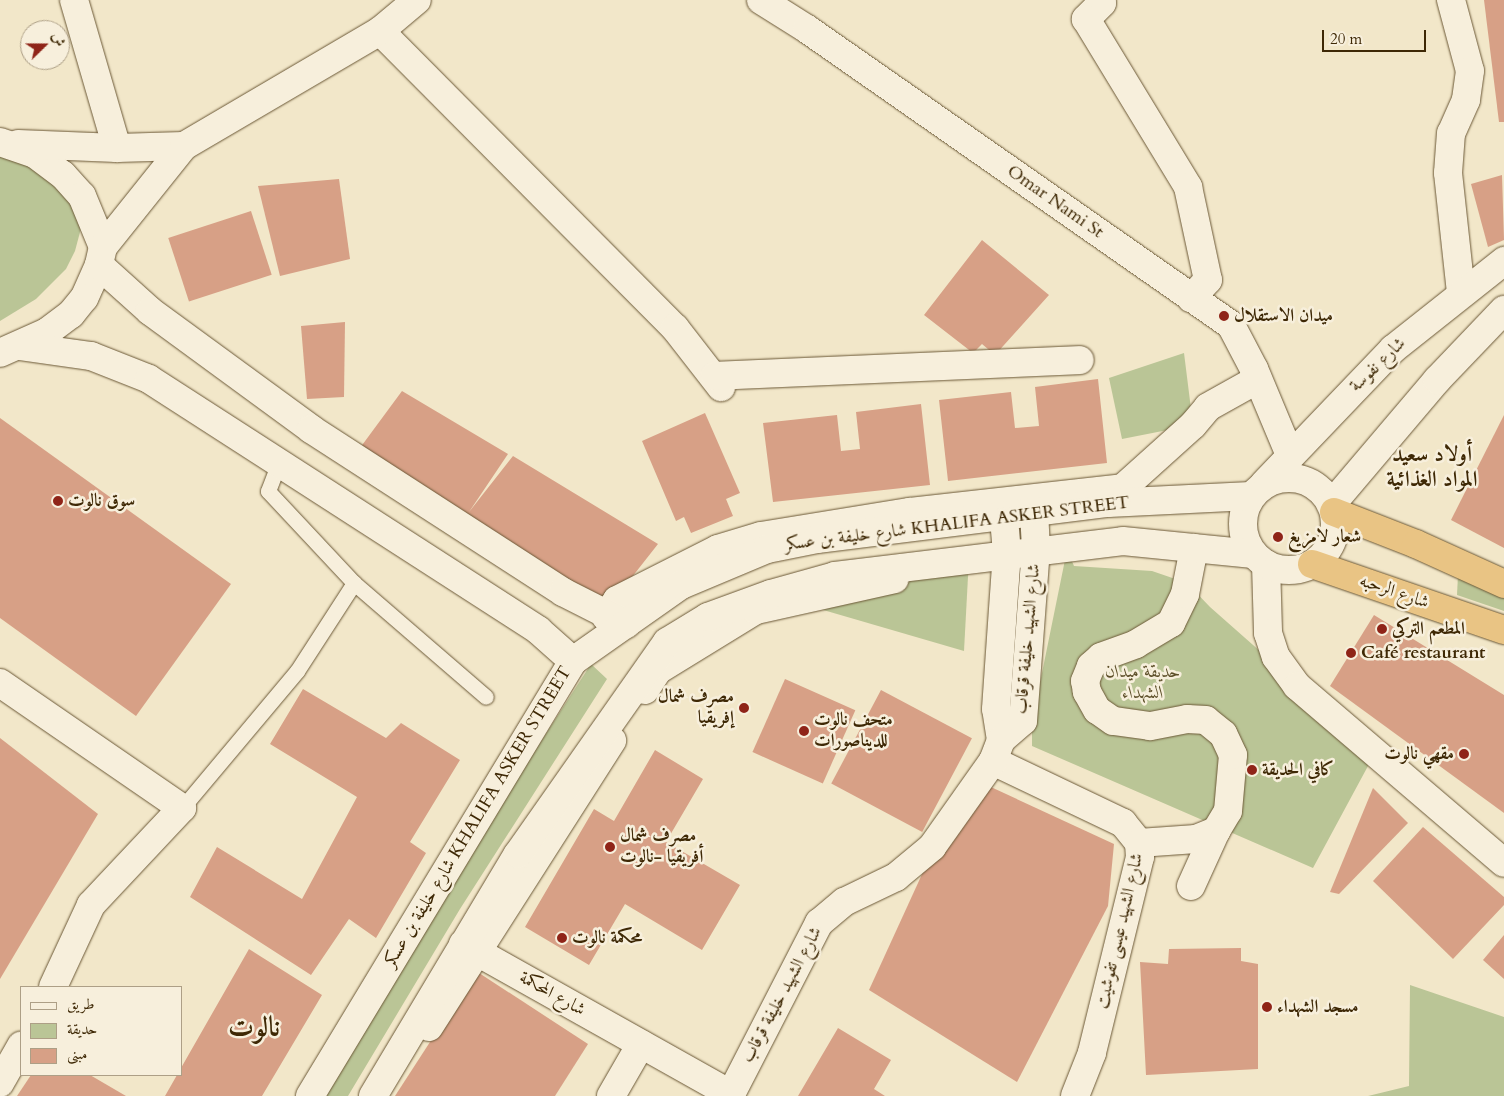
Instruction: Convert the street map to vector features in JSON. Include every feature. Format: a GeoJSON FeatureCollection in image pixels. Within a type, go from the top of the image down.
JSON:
{"type":"FeatureCollection","features":[{"type":"Feature","properties":{"kind":"highway"},"geometry":{"type":"LineString","coordinates":[[1332,508],[1504,584]]}},
{"type":"Feature","properties":{"kind":"highway","name":"شارع الرحبه"},"geometry":{"type":"LineString","coordinates":[[1312,564],[1504,630]]}},
{"type":"Feature","properties":{"kind":"street"},"geometry":{"type":"LineString","coordinates":[[74,0],[117,148]]}},
{"type":"Feature","properties":{"kind":"street"},"geometry":{"type":"LineString","coordinates":[[9,350],[47,332],[71,314],[84,298],[101,256],[184,146],[380,31],[417,0]]}},
{"type":"Feature","properties":{"kind":"street","name":"Omar Nami St"},"geometry":{"type":"LineString","coordinates":[[761,0],[807,29],[1231,325],[1258,379],[1290,455]]}},
{"type":"Feature","properties":{"kind":"street"},"geometry":{"type":"LineString","coordinates":[[1101,0],[1102,3],[1086,20],[1188,187],[1208,280],[1191,298]]}},
{"type":"Feature","properties":{"kind":"street"},"geometry":{"type":"LineString","coordinates":[[1451,0],[1470,70],[1466,100],[1451,133],[1448,173],[1461,294]]}},
{"type":"Feature","properties":{"kind":"street"},"geometry":{"type":"LineString","coordinates":[[380,31],[675,328],[718,381],[1080,360]]}},
{"type":"Feature","properties":{"kind":"street"},"geometry":{"type":"LineString","coordinates":[[4,143],[117,148],[184,146]]}},
{"type":"Feature","properties":{"kind":"street"},"geometry":{"type":"LineString","coordinates":[[4,143],[34,154],[63,175],[82,196],[101,256],[150,311],[311,429],[616,621],[617,600],[718,549],[761,536],[910,512],[1123,488],[1193,425],[1208,407],[1258,379]]}},
{"type":"Feature","properties":{"kind":"street","name":"شارع نفوسة"},"geometry":{"type":"LineString","coordinates":[[1258,490],[1393,348],[1504,261]]}},
{"type":"Feature","properties":{"kind":"street"},"geometry":{"type":"LineString","coordinates":[[1332,508],[1437,380],[1504,310]]}},
{"type":"Feature","properties":{"kind":"street"},"geometry":{"type":"LineString","coordinates":[[9,350],[91,356],[150,379],[538,630],[573,661]]}},
{"type":"Feature","properties":{"kind":"street"},"geometry":{"type":"LineString","coordinates":[[1259,559],[1281,570],[1297,570],[1312,564],[1327,551],[1335,532],[1332,508],[1320,489],[1303,479],[1283,477],[1258,490],[1243,515],[1244,536],[1259,559],[1268,633],[1276,658],[1297,686],[1504,863]]}},
{"type":"Feature","properties":{"kind":"street","name":"شارع خليفة بن عسكر KHALIFA ASKER STREET"},"geometry":{"type":"LineString","coordinates":[[310,1096],[573,661],[616,621],[681,585],[767,548],[1004,515],[1258,490]]}},
{"type":"Feature","properties":{"kind":"street","name":"شارع الشهيد خليفة قرقاب"},"geometry":{"type":"LineString","coordinates":[[730,1095],[819,923],[844,902],[896,877],[932,847],[997,751],[1023,721],[1036,555],[1034,513]]}},
{"type":"Feature","properties":{"kind":"street","name":"شارع الشهيد خليفة قرقاب"},"geometry":{"type":"LineString","coordinates":[[997,751],[996,709],[1006,558],[1004,515]]}},
{"type":"Feature","properties":{"kind":"street","name":"شارع خليفة بن عسكر KHALIFA ASKER STREET"},"geometry":{"type":"LineString","coordinates":[[373,1096],[470,948],[518,854],[667,642],[708,617],[771,594],[826,579],[1036,555],[1123,541],[1194,548],[1259,559]]}},
{"type":"Feature","properties":{"kind":"street"},"geometry":{"type":"LineString","coordinates":[[1191,886],[1216,831],[1228,811],[1233,768],[1228,743],[1217,726],[1195,718],[1150,726],[1113,721],[1094,706],[1086,681],[1091,666],[1101,657],[1136,644],[1171,623],[1185,594],[1194,548]]}},
{"type":"Feature","properties":{"kind":"street"},"geometry":{"type":"LineString","coordinates":[[0,683],[182,808],[91,905],[53,986]]}},
{"type":"Feature","properties":{"kind":"street","name":"شارع الشهيد عيسى تفوشيت"},"geometry":{"type":"LineString","coordinates":[[997,751],[1123,824],[1139,843],[1138,865],[1092,1053],[1075,1096]]}},
{"type":"Feature","properties":{"kind":"street"},"geometry":{"type":"LineString","coordinates":[[1139,843],[1196,839],[1216,831]]}},
{"type":"Feature","properties":{"kind":"street"},"geometry":{"type":"LineString","coordinates":[[386,1096],[470,948]]}},
{"type":"Feature","properties":{"kind":"street","name":"شارع المحكمة"},"geometry":{"type":"LineString","coordinates":[[470,948],[730,1095]]}},
{"type":"Feature","properties":{"kind":"street"},"geometry":{"type":"LineString","coordinates":[[611,1096],[641,1044]]}},
{"type":"Feature","properties":{"kind":"street"},"geometry":{"type":"LineString","coordinates":[[0,1083],[20,1048]]}},
{"type":"Feature","properties":{"kind":"lane"},"geometry":{"type":"LineString","coordinates":[[279,462],[268,490],[354,583],[486,698]]}},
{"type":"Feature","properties":{"kind":"lane"},"geometry":{"type":"LineString","coordinates":[[182,808],[297,671],[354,583]]}},
{"type":"Feature","properties":{"kind":"green space"},"geometry":{"type":"Polygon","coordinates":[[[0,143],[23,150],[84,217],[75,251],[66,269],[36,299],[0,321],[0,143]]]}},
{"type":"Feature","properties":{"kind":"green space"},"geometry":{"type":"Polygon","coordinates":[[[1184,353],[1193,425],[1122,439],[1109,378],[1184,353]]]}},
{"type":"Feature","properties":{"kind":"green space","name":"حديقة ميدان الشهداء"},"geometry":{"type":"Polygon","coordinates":[[[1067,550],[1074,566],[1152,571],[1187,583],[1210,607],[1375,753],[1313,868],[1032,746],[1032,722],[1067,550]]]}},
{"type":"Feature","properties":{"kind":"green space"},"geometry":{"type":"Polygon","coordinates":[[[969,558],[964,651],[813,607],[969,558]]]}},
{"type":"Feature","properties":{"kind":"green space"},"geometry":{"type":"Polygon","coordinates":[[[1458,575],[1504,597],[1504,611],[1457,595],[1458,575]]]}},
{"type":"Feature","properties":{"kind":"green space"},"geometry":{"type":"Polygon","coordinates":[[[591,664],[607,679],[460,909],[348,1096],[324,1096],[446,888],[591,664]]]}},
{"type":"Feature","properties":{"kind":"green space"},"geometry":{"type":"Polygon","coordinates":[[[1410,985],[1504,1017],[1504,1096],[1368,1096],[1409,1086],[1410,985]]]}},
{"type":"Feature","properties":{"kind":"building"},"geometry":{"type":"Polygon","coordinates":[[[1484,0],[1504,0],[1504,122],[1499,122],[1484,0]]]}},
{"type":"Feature","properties":{"kind":"building"},"geometry":{"type":"Polygon","coordinates":[[[1502,175],[1504,240],[1488,247],[1471,184],[1502,175]]]}},
{"type":"Feature","properties":{"kind":"building"},"geometry":{"type":"Polygon","coordinates":[[[339,179],[350,259],[280,276],[258,186],[339,179]]]}},
{"type":"Feature","properties":{"kind":"building"},"geometry":{"type":"Polygon","coordinates":[[[251,211],[272,275],[189,302],[168,238],[251,211]]]}},
{"type":"Feature","properties":{"kind":"building"},"geometry":{"type":"Polygon","coordinates":[[[982,240],[1049,295],[995,355],[982,344],[973,353],[924,315],[982,240]]]}},
{"type":"Feature","properties":{"kind":"building"},"geometry":{"type":"Polygon","coordinates":[[[345,322],[344,397],[307,399],[301,326],[345,322]]]}},
{"type":"Feature","properties":{"kind":"building"},"geometry":{"type":"Polygon","coordinates":[[[1098,379],[1107,463],[948,481],[939,400],[1011,392],[1015,428],[1039,426],[1035,387],[1098,379]]]}},
{"type":"Feature","properties":{"kind":"building"},"geometry":{"type":"Polygon","coordinates":[[[402,391],[508,454],[469,512],[513,456],[658,544],[610,605],[357,452],[402,391]]]}},
{"type":"Feature","properties":{"kind":"building"},"geometry":{"type":"Polygon","coordinates":[[[921,404],[930,485],[773,502],[763,423],[837,415],[841,451],[860,449],[856,412],[921,404]]]}},
{"type":"Feature","properties":{"kind":"building"},"geometry":{"type":"Polygon","coordinates":[[[705,413],[740,493],[726,499],[733,516],[691,533],[684,517],[676,521],[642,441],[705,413]]]}},
{"type":"Feature","properties":{"kind":"building"},"geometry":{"type":"Polygon","coordinates":[[[1504,415],[1504,548],[1451,520],[1504,415]]]}},
{"type":"Feature","properties":{"kind":"building","name":"سوق نالوت"},"geometry":{"type":"Polygon","coordinates":[[[0,418],[231,584],[136,716],[0,618],[0,418]]]}},
{"type":"Feature","properties":{"kind":"building","name":"مقهي نالوت"},"geometry":{"type":"Polygon","coordinates":[[[1374,615],[1504,695],[1504,813],[1330,686],[1374,615]]]}},
{"type":"Feature","properties":{"kind":"building","name":"متحف نالوت للديناصورات"},"geometry":{"type":"Polygon","coordinates":[[[785,679],[855,710],[823,783],[752,752],[785,679]]]}},
{"type":"Feature","properties":{"kind":"building"},"geometry":{"type":"Polygon","coordinates":[[[303,689],[386,738],[401,723],[460,760],[410,842],[426,853],[376,938],[349,919],[311,975],[190,897],[217,847],[302,899],[357,797],[270,744],[303,689]]]}},
{"type":"Feature","properties":{"kind":"building"},"geometry":{"type":"Polygon","coordinates":[[[881,690],[972,738],[922,832],[831,784],[881,690]]]}},
{"type":"Feature","properties":{"kind":"building"},"geometry":{"type":"Polygon","coordinates":[[[0,738],[98,814],[0,979],[0,738]]]}},
{"type":"Feature","properties":{"kind":"building"},"geometry":{"type":"Polygon","coordinates":[[[655,750],[703,779],[666,842],[740,885],[702,950],[625,904],[589,965],[525,927],[594,809],[614,821],[655,750]]]}},
{"type":"Feature","properties":{"kind":"building"},"geometry":{"type":"Polygon","coordinates":[[[967,776],[1114,844],[1108,906],[1017,1082],[869,990],[967,776]]]}},
{"type":"Feature","properties":{"kind":"building"},"geometry":{"type":"Polygon","coordinates":[[[1373,788],[1408,823],[1339,894],[1330,892],[1373,788]]]}},
{"type":"Feature","properties":{"kind":"building"},"geometry":{"type":"Polygon","coordinates":[[[1423,827],[1504,897],[1504,905],[1453,959],[1373,881],[1423,827]]]}},
{"type":"Feature","properties":{"kind":"building"},"geometry":{"type":"Polygon","coordinates":[[[1504,935],[1504,979],[1483,960],[1504,935]]]}},
{"type":"Feature","properties":{"kind":"building"},"geometry":{"type":"Polygon","coordinates":[[[1241,948],[1241,961],[1258,964],[1258,1069],[1146,1075],[1140,962],[1168,964],[1169,949],[1241,948]]]}},
{"type":"Feature","properties":{"kind":"building"},"geometry":{"type":"Polygon","coordinates":[[[249,949],[322,995],[262,1096],[165,1096],[176,1076],[182,1076],[182,1066],[249,949]]]}},
{"type":"Feature","properties":{"kind":"building"},"geometry":{"type":"Polygon","coordinates":[[[476,971],[588,1044],[555,1096],[395,1096],[476,971]]]}},
{"type":"Feature","properties":{"kind":"building"},"geometry":{"type":"Polygon","coordinates":[[[838,1028],[891,1060],[874,1089],[885,1096],[798,1096],[838,1028]]]}},
{"type":"Feature","properties":{"kind":"building"},"geometry":{"type":"Polygon","coordinates":[[[30,1076],[92,1076],[126,1096],[17,1096],[30,1076]]]}},
{"type":"Feature","properties":{"kind":"place","name":"ميدان الاستقلال"},"geometry":{"type":"Point","coordinates":[1224,316]}},
{"type":"Feature","properties":{"kind":"place","name":"سوق نالوت"},"geometry":{"type":"Point","coordinates":[58,501]}},
{"type":"Feature","properties":{"kind":"place","name":"شعار لامزيغ"},"geometry":{"type":"Point","coordinates":[1278,537]}},
{"type":"Feature","properties":{"kind":"place","name":"المطعم التركي"},"geometry":{"type":"Point","coordinates":[1382,629]}},
{"type":"Feature","properties":{"kind":"place","name":"Café restaurant"},"geometry":{"type":"Point","coordinates":[1351,653]}},
{"type":"Feature","properties":{"kind":"place","name":"مصرف شمال إفريقيا"},"geometry":{"type":"Point","coordinates":[744,708]}},
{"type":"Feature","properties":{"kind":"place","name":"متحف نالوت للديناصورات"},"geometry":{"type":"Point","coordinates":[804,731]}},
{"type":"Feature","properties":{"kind":"place","name":"مقهي نالوت"},"geometry":{"type":"Point","coordinates":[1464,754]}},
{"type":"Feature","properties":{"kind":"place","name":"كافي الحديقة"},"geometry":{"type":"Point","coordinates":[1252,770]}},
{"type":"Feature","properties":{"kind":"place","name":"مصرف شمال أفريقيا -نالوت"},"geometry":{"type":"Point","coordinates":[610,847]}},
{"type":"Feature","properties":{"kind":"place","name":"محكمة نالوت"},"geometry":{"type":"Point","coordinates":[562,938]}},
{"type":"Feature","properties":{"kind":"place","name":"مسجد الشهداء"},"geometry":{"type":"Point","coordinates":[1267,1007]}},
{"type":"Feature","properties":{"kind":"district","name":"أولاد سعيد المواد الغذائية"},"geometry":{"type":"Point","coordinates":[1432,466]}},
{"type":"Feature","properties":{"kind":"district","name":"نالوت"},"geometry":{"type":"Point","coordinates":[254,1027]}}]}
